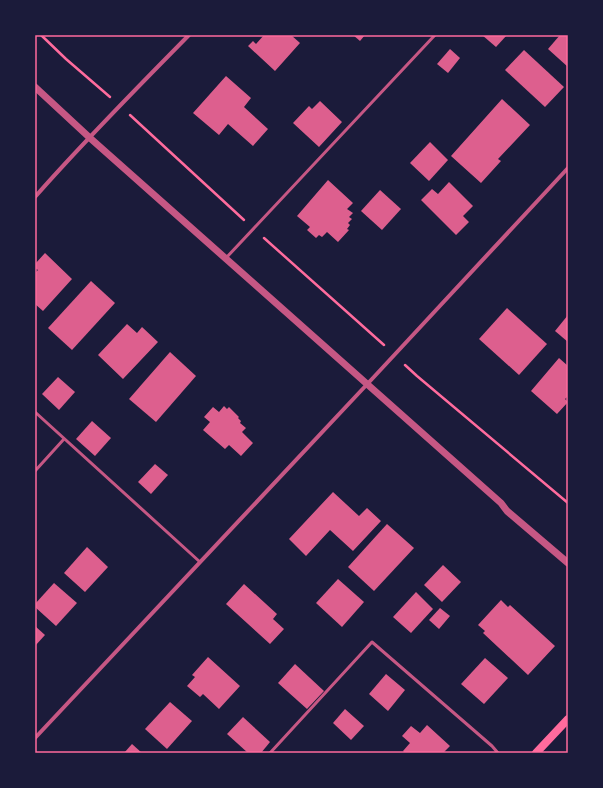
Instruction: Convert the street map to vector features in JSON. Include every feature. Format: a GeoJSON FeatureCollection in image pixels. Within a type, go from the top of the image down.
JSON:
{"type":"FeatureCollection","features":[{"type":"Feature","properties":{"kind":"main road"},"geometry":{"type":"LineString","coordinates":[[536,753],[568,719]]}},
{"type":"Feature","properties":{"kind":"street"},"geometry":{"type":"LineString","coordinates":[[35,197],[189,35]]}},
{"type":"Feature","properties":{"kind":"street"},"geometry":{"type":"LineString","coordinates":[[35,87],[90,138],[501,503],[507,511],[568,563]]}},
{"type":"Feature","properties":{"kind":"street"},"geometry":{"type":"LineString","coordinates":[[35,738],[568,168]]}},
{"type":"Feature","properties":{"kind":"lane"},"geometry":{"type":"LineString","coordinates":[[226,258],[435,35]]}},
{"type":"Feature","properties":{"kind":"lane"},"geometry":{"type":"LineString","coordinates":[[35,412],[200,562]]}},
{"type":"Feature","properties":{"kind":"lane"},"geometry":{"type":"LineString","coordinates":[[35,471],[64,439]]}},
{"type":"Feature","properties":{"kind":"lane"},"geometry":{"type":"LineString","coordinates":[[270,753],[372,642],[492,746],[498,753]]}},
{"type":"Feature","properties":{"kind":"path"},"geometry":{"type":"LineString","coordinates":[[41,35],[253,229],[395,354],[417,376],[568,503]]}},
{"type":"Feature","properties":{"kind":"building"},"geometry":{"type":"Polygon","coordinates":[[[264,35],[291,35],[300,43],[275,71],[248,46],[253,41],[256,44],[264,35]]]}},
{"type":"Feature","properties":{"kind":"building"},"geometry":{"type":"Polygon","coordinates":[[[353,35],[365,35],[360,41],[353,35]]]}},
{"type":"Feature","properties":{"kind":"building"},"geometry":{"type":"Polygon","coordinates":[[[482,35],[507,35],[496,47],[482,35]]]}},
{"type":"Feature","properties":{"kind":"building"},"geometry":{"type":"Polygon","coordinates":[[[560,35],[568,35],[568,67],[548,49],[560,35]]]}},
{"type":"Feature","properties":{"kind":"building"},"geometry":{"type":"Polygon","coordinates":[[[450,49],[460,58],[448,73],[437,64],[450,49]]]}},
{"type":"Feature","properties":{"kind":"building"},"geometry":{"type":"Polygon","coordinates":[[[524,50],[564,87],[545,107],[505,70],[524,50]]]}},
{"type":"Feature","properties":{"kind":"building"},"geometry":{"type":"Polygon","coordinates":[[[226,76],[251,98],[244,107],[268,129],[253,146],[228,124],[219,135],[193,113],[226,76]]]}},
{"type":"Feature","properties":{"kind":"building"},"geometry":{"type":"Polygon","coordinates":[[[502,99],[530,125],[498,159],[501,161],[481,183],[451,156],[502,99]]]}},
{"type":"Feature","properties":{"kind":"building"},"geometry":{"type":"Polygon","coordinates":[[[320,101],[342,122],[319,147],[293,123],[309,106],[312,109],[320,101]]]}},
{"type":"Feature","properties":{"kind":"building"},"geometry":{"type":"Polygon","coordinates":[[[430,142],[448,160],[429,181],[410,163],[430,142]]]}},
{"type":"Feature","properties":{"kind":"building"},"geometry":{"type":"Polygon","coordinates":[[[328,180],[353,203],[347,209],[353,213],[349,217],[352,219],[348,223],[350,225],[347,229],[349,230],[338,242],[327,232],[322,237],[319,235],[316,238],[307,230],[310,227],[297,216],[328,180]]]}},
{"type":"Feature","properties":{"kind":"building"},"geometry":{"type":"Polygon","coordinates":[[[449,182],[473,206],[463,216],[469,222],[456,235],[421,200],[432,189],[438,194],[449,182]]]}},
{"type":"Feature","properties":{"kind":"building"},"geometry":{"type":"Polygon","coordinates":[[[380,190],[401,209],[382,230],[361,211],[380,190]]]}},
{"type":"Feature","properties":{"kind":"building"},"geometry":{"type":"Polygon","coordinates":[[[45,253],[72,279],[43,311],[35,304],[35,273],[38,270],[35,268],[35,264],[45,253]]]}},
{"type":"Feature","properties":{"kind":"building"},"geometry":{"type":"Polygon","coordinates":[[[91,281],[115,303],[72,350],[48,328],[91,281]]]}},
{"type":"Feature","properties":{"kind":"building"},"geometry":{"type":"Polygon","coordinates":[[[507,308],[547,344],[519,375],[479,339],[507,308]]]}},
{"type":"Feature","properties":{"kind":"building"},"geometry":{"type":"Polygon","coordinates":[[[568,315],[568,342],[555,331],[568,315]]]}},
{"type":"Feature","properties":{"kind":"building"},"geometry":{"type":"Polygon","coordinates":[[[127,324],[137,333],[142,327],[158,342],[123,379],[98,355],[127,324]]]}},
{"type":"Feature","properties":{"kind":"building"},"geometry":{"type":"Polygon","coordinates":[[[170,352],[196,376],[156,422],[129,399],[170,352]]]}},
{"type":"Feature","properties":{"kind":"building"},"geometry":{"type":"Polygon","coordinates":[[[559,358],[568,366],[568,396],[565,399],[568,402],[557,414],[531,391],[559,358]]]}},
{"type":"Feature","properties":{"kind":"building"},"geometry":{"type":"Polygon","coordinates":[[[58,377],[75,392],[59,410],[42,394],[58,377]]]}},
{"type":"Feature","properties":{"kind":"building"},"geometry":{"type":"Polygon","coordinates":[[[224,406],[227,409],[229,407],[239,417],[238,418],[241,421],[240,423],[246,428],[242,432],[253,443],[241,456],[229,445],[225,449],[203,430],[210,422],[204,417],[213,407],[219,412],[224,406]]]}},
{"type":"Feature","properties":{"kind":"building"},"geometry":{"type":"Polygon","coordinates":[[[92,421],[111,438],[95,456],[76,439],[92,421]]]}},
{"type":"Feature","properties":{"kind":"building"},"geometry":{"type":"Polygon","coordinates":[[[155,464],[168,475],[151,494],[138,482],[155,464]]]}},
{"type":"Feature","properties":{"kind":"building"},"geometry":{"type":"Polygon","coordinates":[[[333,492],[359,516],[367,508],[381,521],[353,551],[330,530],[306,556],[289,539],[333,492]]]}},
{"type":"Feature","properties":{"kind":"building"},"geometry":{"type":"Polygon","coordinates":[[[387,524],[414,548],[374,591],[348,567],[387,524]]]}},
{"type":"Feature","properties":{"kind":"building"},"geometry":{"type":"Polygon","coordinates":[[[87,547],[108,567],[85,592],[64,573],[87,547]]]}},
{"type":"Feature","properties":{"kind":"building"},"geometry":{"type":"Polygon","coordinates":[[[443,565],[461,582],[442,602],[424,585],[443,565]]]}},
{"type":"Feature","properties":{"kind":"building"},"geometry":{"type":"Polygon","coordinates":[[[338,579],[364,602],[342,627],[316,603],[338,579]]]}},
{"type":"Feature","properties":{"kind":"building"},"geometry":{"type":"Polygon","coordinates":[[[54,583],[77,603],[56,626],[35,607],[35,604],[54,583]]]}},
{"type":"Feature","properties":{"kind":"building"},"geometry":{"type":"Polygon","coordinates":[[[244,584],[277,614],[273,619],[284,629],[270,644],[226,604],[244,584]]]}},
{"type":"Feature","properties":{"kind":"building"},"geometry":{"type":"Polygon","coordinates":[[[416,592],[433,609],[411,633],[393,617],[416,592]]]}},
{"type":"Feature","properties":{"kind":"building"},"geometry":{"type":"Polygon","coordinates":[[[501,600],[508,607],[510,605],[555,646],[528,675],[483,633],[485,631],[478,625],[501,600]]]}},
{"type":"Feature","properties":{"kind":"building"},"geometry":{"type":"Polygon","coordinates":[[[440,608],[450,616],[439,629],[429,620],[440,608]]]}},
{"type":"Feature","properties":{"kind":"building"},"geometry":{"type":"Polygon","coordinates":[[[35,626],[45,635],[35,646],[35,626]]]}},
{"type":"Feature","properties":{"kind":"building"},"geometry":{"type":"Polygon","coordinates":[[[208,657],[240,686],[219,709],[203,694],[200,697],[187,686],[195,677],[192,675],[208,657]]]}},
{"type":"Feature","properties":{"kind":"building"},"geometry":{"type":"Polygon","coordinates":[[[485,658],[508,678],[484,704],[461,684],[485,658]]]}},
{"type":"Feature","properties":{"kind":"building"},"geometry":{"type":"Polygon","coordinates":[[[295,664],[324,691],[307,709],[278,683],[295,664]]]}},
{"type":"Feature","properties":{"kind":"building"},"geometry":{"type":"Polygon","coordinates":[[[386,674],[405,690],[388,711],[369,694],[386,674]]]}},
{"type":"Feature","properties":{"kind":"building"},"geometry":{"type":"Polygon","coordinates":[[[170,702],[192,721],[167,749],[145,729],[170,702]]]}},
{"type":"Feature","properties":{"kind":"building"},"geometry":{"type":"Polygon","coordinates":[[[345,709],[364,726],[351,740],[333,723],[345,709]]]}},
{"type":"Feature","properties":{"kind":"building"},"geometry":{"type":"Polygon","coordinates":[[[243,717],[270,742],[261,753],[248,753],[227,734],[243,717]]]}},
{"type":"Feature","properties":{"kind":"building"},"geometry":{"type":"Polygon","coordinates":[[[427,725],[450,746],[443,753],[405,753],[403,751],[410,743],[402,736],[411,726],[420,733],[427,725]]]}},
{"type":"Feature","properties":{"kind":"building"},"geometry":{"type":"Polygon","coordinates":[[[132,744],[142,753],[124,753],[132,744]]]}}]}
